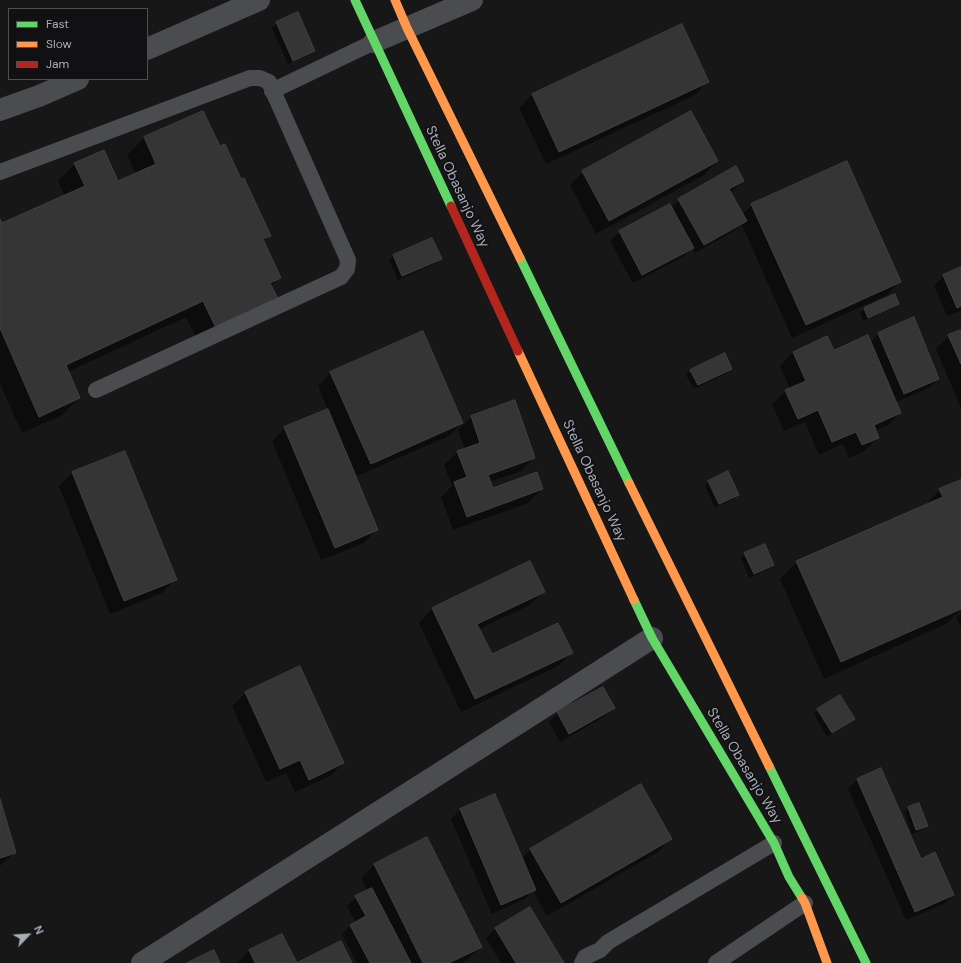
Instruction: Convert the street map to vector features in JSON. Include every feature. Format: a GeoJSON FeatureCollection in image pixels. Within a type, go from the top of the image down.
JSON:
{"type":"FeatureCollection","features":[{"type":"Feature","properties":{"kind":"street"},"geometry":{"type":"LineString","coordinates":[[148,49],[259,0]]}},
{"type":"Feature","properties":{"kind":"street","name":"Stella Obasanjo Way"},"geometry":{"type":"LineString","coordinates":[[355,0],[652,638],[792,875],[805,903],[827,963]]}},
{"type":"Feature","properties":{"kind":"street"},"geometry":{"type":"LineString","coordinates":[[395,0],[407,28],[812,863],[866,963]]}},
{"type":"Feature","properties":{"kind":"street"},"geometry":{"type":"LineString","coordinates":[[374,42],[472,0]]}},
{"type":"Feature","properties":{"kind":"street"},"geometry":{"type":"LineString","coordinates":[[0,110],[39,96],[76,80]]}},
{"type":"Feature","properties":{"kind":"street"},"geometry":{"type":"LineString","coordinates":[[142,963],[652,638]]}},
{"type":"Feature","properties":{"kind":"lane"},"geometry":{"type":"LineString","coordinates":[[272,90],[374,42]]}},
{"type":"Feature","properties":{"kind":"lane"},"geometry":{"type":"LineString","coordinates":[[0,172],[250,78],[260,78],[269,82],[348,260],[347,269],[341,277],[96,390]]}},
{"type":"Feature","properties":{"kind":"lane"},"geometry":{"type":"LineString","coordinates":[[582,963],[585,957],[600,950],[608,942],[774,843]]}},
{"type":"Feature","properties":{"kind":"lane"},"geometry":{"type":"LineString","coordinates":[[716,963],[805,903]]}},
{"type":"Feature","properties":{"kind":"building"},"geometry":{"type":"Polygon","coordinates":[[[298,12],[315,51],[293,61],[276,22],[298,12]]]}},
{"type":"Feature","properties":{"kind":"building"},"geometry":{"type":"Polygon","coordinates":[[[682,24],[709,82],[559,152],[532,94],[682,24]]]}},
{"type":"Feature","properties":{"kind":"building"},"geometry":{"type":"Polygon","coordinates":[[[203,111],[220,146],[225,144],[241,179],[244,178],[271,236],[263,239],[281,278],[270,283],[278,299],[216,328],[203,301],[66,365],[80,398],[39,417],[0,328],[0,219],[2,223],[85,186],[74,163],[104,150],[118,181],[156,164],[144,137],[203,111]]]}},
{"type":"Feature","properties":{"kind":"building"},"geometry":{"type":"Polygon","coordinates":[[[691,111],[718,161],[609,221],[582,171],[691,111]]]}},
{"type":"Feature","properties":{"kind":"building"},"geometry":{"type":"Polygon","coordinates":[[[847,161],[901,282],[806,325],[751,204],[847,161]]]}},
{"type":"Feature","properties":{"kind":"building"},"geometry":{"type":"Polygon","coordinates":[[[736,166],[744,181],[729,189],[747,221],[704,245],[678,199],[736,166]]]}},
{"type":"Feature","properties":{"kind":"building"},"geometry":{"type":"Polygon","coordinates":[[[670,204],[694,248],[642,275],[619,231],[670,204]]]}},
{"type":"Feature","properties":{"kind":"building"},"geometry":{"type":"Polygon","coordinates":[[[432,238],[442,259],[402,276],[393,255],[432,238]]]}},
{"type":"Feature","properties":{"kind":"building"},"geometry":{"type":"Polygon","coordinates":[[[961,267],[961,306],[957,308],[943,275],[961,267]]]}},
{"type":"Feature","properties":{"kind":"building"},"geometry":{"type":"Polygon","coordinates":[[[895,294],[899,304],[868,318],[864,308],[895,294]]]}},
{"type":"Feature","properties":{"kind":"building"},"geometry":{"type":"Polygon","coordinates":[[[914,317],[939,379],[904,394],[878,333],[914,317]]]}},
{"type":"Feature","properties":{"kind":"building"},"geometry":{"type":"Polygon","coordinates":[[[961,330],[961,364],[948,335],[961,330]]]}},
{"type":"Feature","properties":{"kind":"building"},"geometry":{"type":"Polygon","coordinates":[[[423,331],[463,423],[371,464],[330,372],[423,331]]]}},
{"type":"Feature","properties":{"kind":"building"},"geometry":{"type":"Polygon","coordinates":[[[868,335],[901,413],[874,425],[879,438],[862,445],[856,432],[832,442],[818,410],[798,419],[785,390],[806,381],[793,352],[827,336],[834,350],[868,335]]]}},
{"type":"Feature","properties":{"kind":"building"},"geometry":{"type":"Polygon","coordinates":[[[725,353],[732,369],[698,385],[690,370],[725,353]]]}},
{"type":"Feature","properties":{"kind":"building"},"geometry":{"type":"Polygon","coordinates":[[[515,400],[535,458],[488,475],[493,488],[537,472],[543,489],[467,517],[454,482],[467,477],[457,451],[480,443],[471,416],[515,400]]]}},
{"type":"Feature","properties":{"kind":"building"},"geometry":{"type":"Polygon","coordinates":[[[328,409],[378,530],[335,548],[284,427],[328,409]]]}},
{"type":"Feature","properties":{"kind":"building"},"geometry":{"type":"Polygon","coordinates":[[[125,451],[177,580],[124,601],[72,472],[125,451]]]}},
{"type":"Feature","properties":{"kind":"building"},"geometry":{"type":"Polygon","coordinates":[[[728,471],[739,495],[719,504],[708,481],[728,471]]]}},
{"type":"Feature","properties":{"kind":"building"},"geometry":{"type":"Polygon","coordinates":[[[961,480],[961,609],[841,662],[796,561],[943,497],[939,489],[961,480]]]}},
{"type":"Feature","properties":{"kind":"building"},"geometry":{"type":"Polygon","coordinates":[[[765,544],[774,565],[754,574],[744,553],[765,544]]]}},
{"type":"Feature","properties":{"kind":"building"},"geometry":{"type":"Polygon","coordinates":[[[530,561],[545,592],[477,624],[492,654],[558,623],[573,653],[475,699],[432,608],[530,561]]]}},
{"type":"Feature","properties":{"kind":"building"},"geometry":{"type":"Polygon","coordinates":[[[300,666],[344,763],[309,780],[300,760],[280,769],[245,692],[300,666]]]}},
{"type":"Feature","properties":{"kind":"building"},"geometry":{"type":"Polygon","coordinates":[[[603,687],[615,708],[569,734],[557,712],[603,687]]]}},
{"type":"Feature","properties":{"kind":"building"},"geometry":{"type":"Polygon","coordinates":[[[840,695],[855,719],[832,733],[817,709],[840,695]]]}},
{"type":"Feature","properties":{"kind":"building"},"geometry":{"type":"Polygon","coordinates":[[[881,768],[921,859],[935,852],[954,895],[915,912],[857,779],[881,768]]]}},
{"type":"Feature","properties":{"kind":"building"},"geometry":{"type":"Polygon","coordinates":[[[641,784],[672,839],[561,903],[530,849],[641,784]]]}},
{"type":"Feature","properties":{"kind":"building"},"geometry":{"type":"Polygon","coordinates":[[[495,794],[536,890],[501,905],[460,809],[495,794]]]}},
{"type":"Feature","properties":{"kind":"building"},"geometry":{"type":"Polygon","coordinates":[[[0,799],[16,853],[0,858],[0,799]]]}},
{"type":"Feature","properties":{"kind":"building"},"geometry":{"type":"Polygon","coordinates":[[[919,803],[928,826],[916,830],[908,807],[919,803]]]}},
{"type":"Feature","properties":{"kind":"building"},"geometry":{"type":"Polygon","coordinates":[[[427,837],[482,947],[449,963],[423,963],[374,864],[427,837]]]}},
{"type":"Feature","properties":{"kind":"building"},"geometry":{"type":"Polygon","coordinates":[[[372,888],[411,963],[370,963],[350,925],[366,916],[355,896],[372,888]]]}},
{"type":"Feature","properties":{"kind":"building"},"geometry":{"type":"Polygon","coordinates":[[[530,907],[564,963],[516,963],[495,928],[530,907]]]}},
{"type":"Feature","properties":{"kind":"building"},"geometry":{"type":"Polygon","coordinates":[[[282,934],[297,963],[255,963],[249,950],[282,934]]]}},
{"type":"Feature","properties":{"kind":"building"},"geometry":{"type":"Polygon","coordinates":[[[341,941],[352,963],[297,963],[341,941]]]}},
{"type":"Feature","properties":{"kind":"building"},"geometry":{"type":"Polygon","coordinates":[[[214,950],[220,963],[187,963],[214,950]]]}},
{"type":"Feature","properties":{"kind":"traffic: fast"},"geometry":{"type":"LineString","coordinates":[[355,0],[451,206]]}},
{"type":"Feature","properties":{"kind":"traffic: fast"},"geometry":{"type":"LineString","coordinates":[[520,258],[629,483]]}},
{"type":"Feature","properties":{"kind":"traffic: fast"},"geometry":{"type":"LineString","coordinates":[[634,600],[652,638],[774,843],[789,877],[802,898]]}},
{"type":"Feature","properties":{"kind":"traffic: fast"},"geometry":{"type":"LineString","coordinates":[[769,766],[866,963]]}},
{"type":"Feature","properties":{"kind":"traffic: slow"},"geometry":{"type":"LineString","coordinates":[[395,0],[407,28],[520,258]]}},
{"type":"Feature","properties":{"kind":"traffic: slow"},"geometry":{"type":"LineString","coordinates":[[518,351],[634,600]]}},
{"type":"Feature","properties":{"kind":"traffic: slow"},"geometry":{"type":"LineString","coordinates":[[629,483],[769,766]]}},
{"type":"Feature","properties":{"kind":"traffic: slow"},"geometry":{"type":"LineString","coordinates":[[802,898],[827,963]]}},
{"type":"Feature","properties":{"kind":"traffic: jam"},"geometry":{"type":"LineString","coordinates":[[451,206],[518,351]]}}]}
